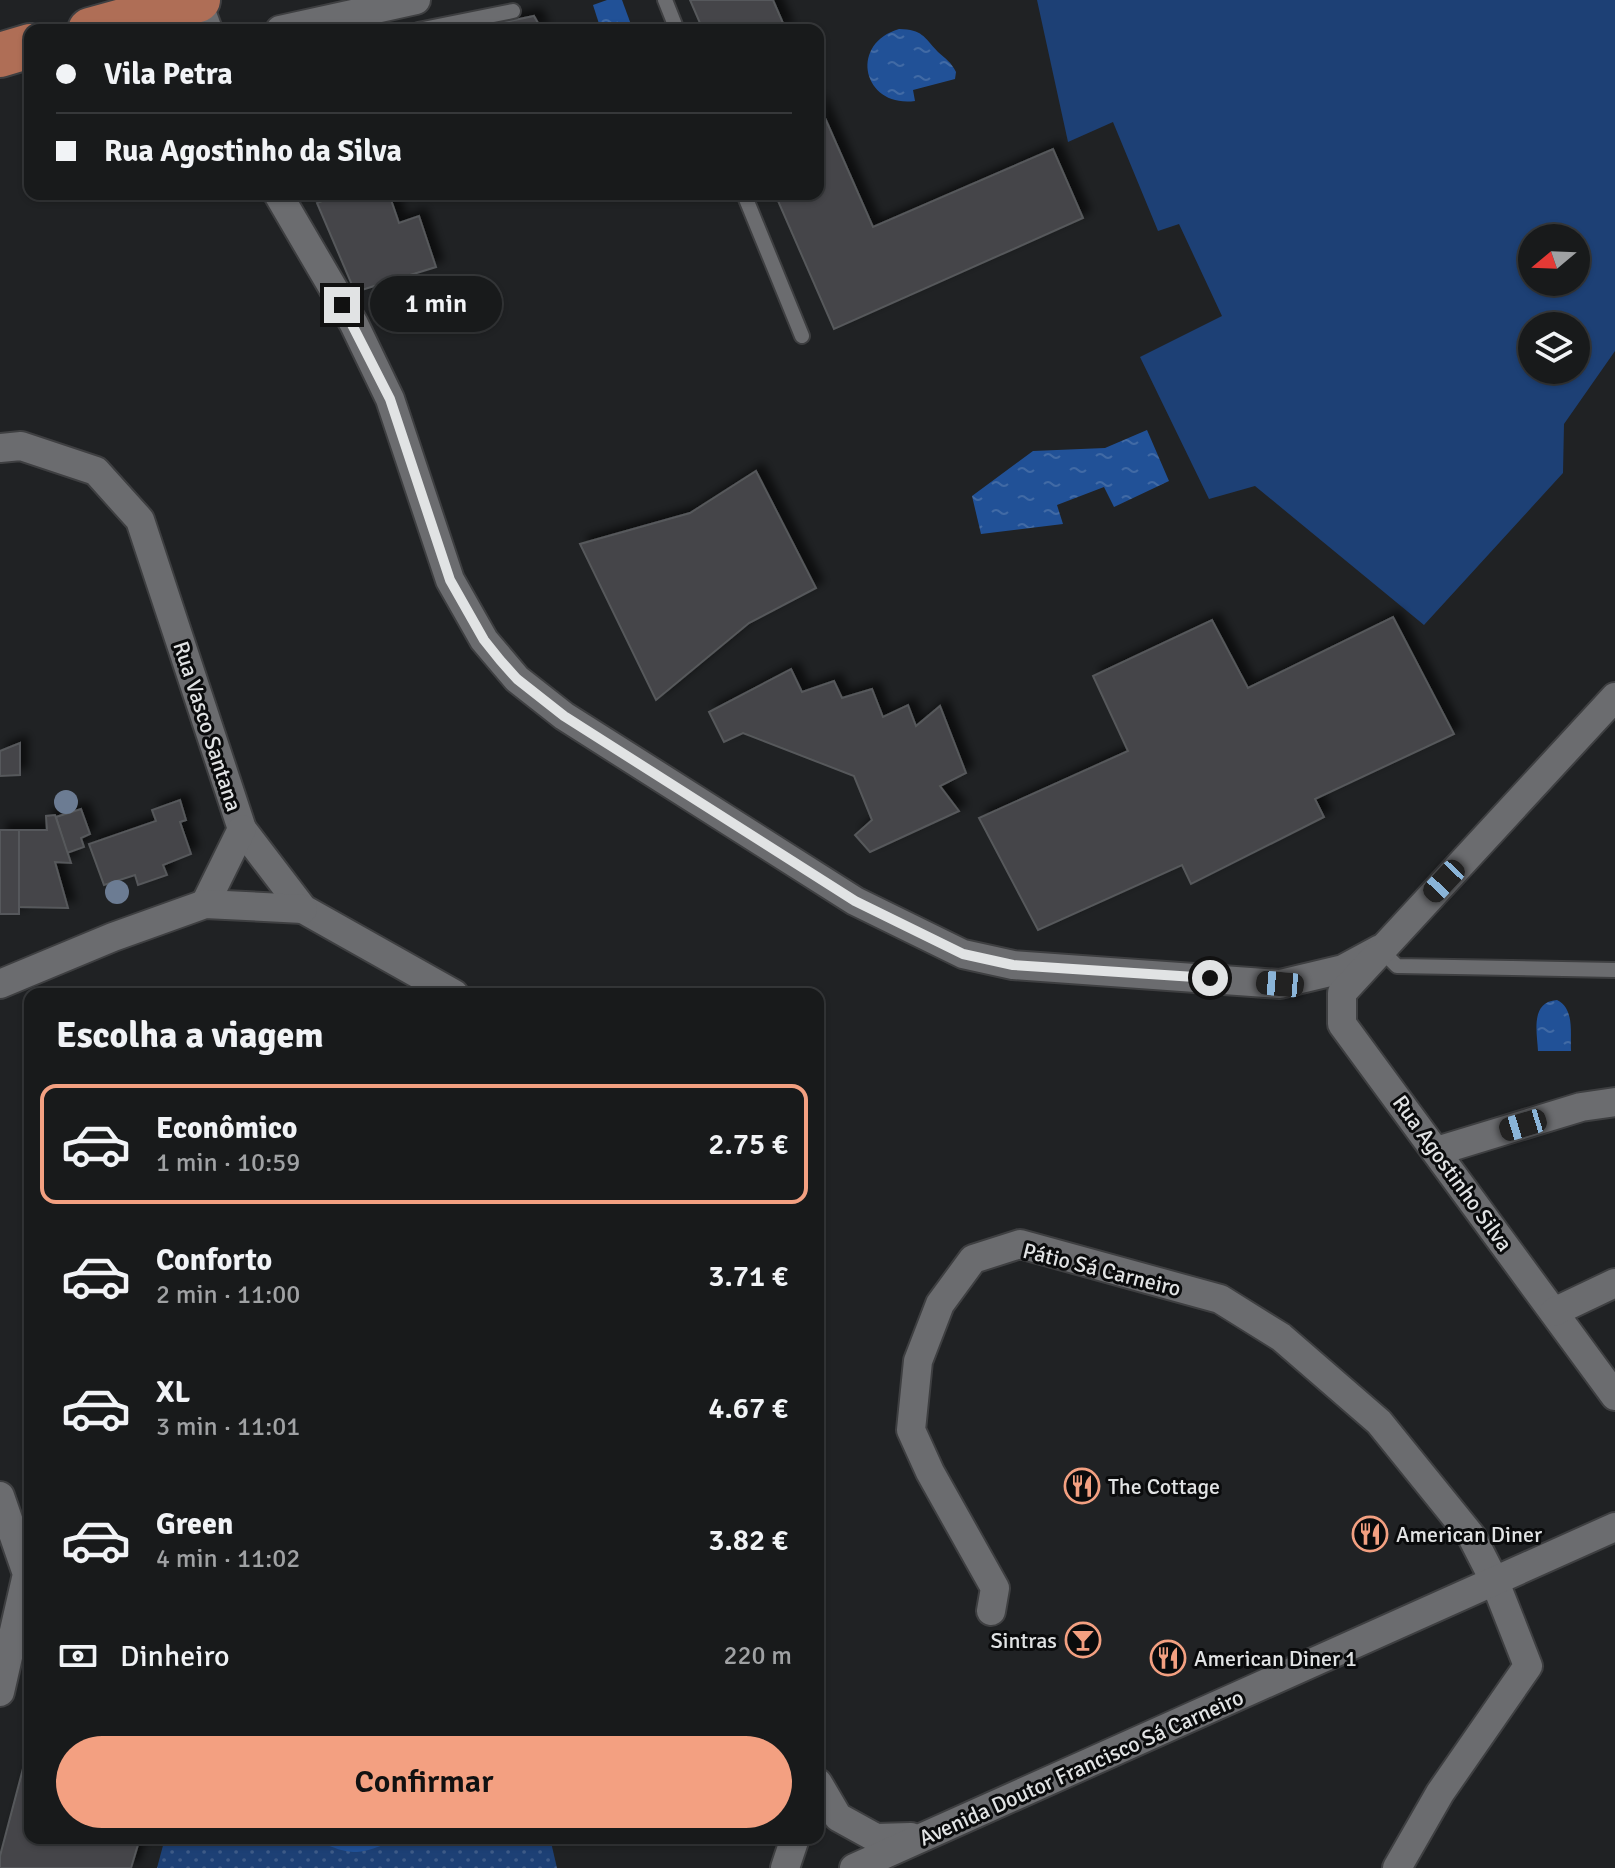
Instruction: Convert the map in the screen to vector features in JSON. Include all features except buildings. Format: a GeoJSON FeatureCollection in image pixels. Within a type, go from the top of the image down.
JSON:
{"type":"FeatureCollection","features":[{"type":"Feature","properties":{"kind":"main road"},"geometry":{"type":"LineString","coordinates":[[111,24],[197,0]]}},
{"type":"Feature","properties":{"kind":"main road"},"geometry":{"type":"LineString","coordinates":[[0,55],[24,48]]}},
{"type":"Feature","properties":{"kind":"street"},"geometry":{"type":"LineString","coordinates":[[197,0],[206,24]]}},
{"type":"Feature","properties":{"kind":"street"},"geometry":{"type":"LineString","coordinates":[[307,24],[416,0]]}},
{"type":"Feature","properties":{"kind":"street"},"geometry":{"type":"LineString","coordinates":[[282,200],[354,324],[390,399],[450,580],[492,650],[517,679],[564,716],[855,901],[963,954],[1013,965],[1280,984],[1343,969],[1380,949]]}},
{"type":"Feature","properties":{"kind":"street","name":"Rua Vasco Santana"},"geometry":{"type":"LineString","coordinates":[[0,448],[21,446],[96,471],[140,520],[242,829],[303,909],[443,988]]}},
{"type":"Feature","properties":{"kind":"street","name":"Rua Agostinho Silva"},"geometry":{"type":"LineString","coordinates":[[1615,697],[1342,993],[1342,1024],[1615,1396]]}},
{"type":"Feature","properties":{"kind":"street"},"geometry":{"type":"LineString","coordinates":[[205,904],[242,829]]}},
{"type":"Feature","properties":{"kind":"street"},"geometry":{"type":"LineString","coordinates":[[0,984],[113,937],[205,904],[303,909]]}},
{"type":"Feature","properties":{"kind":"street"},"geometry":{"type":"LineString","coordinates":[[1437,1151],[1581,1107],[1615,1102]]}},
{"type":"Feature","properties":{"kind":"street","name":"Pátio Sá Carneiro"},"geometry":{"type":"LineString","coordinates":[[991,1611],[995,1588],[930,1472],[911,1430],[918,1361],[940,1304],[973,1259],[1020,1244],[1220,1299],[1281,1337],[1379,1422],[1472,1537],[1495,1582],[1528,1666],[1440,1793],[1397,1868]]}},
{"type":"Feature","properties":{"kind":"street"},"geometry":{"type":"LineString","coordinates":[[1554,1312],[1615,1283]]}},
{"type":"Feature","properties":{"kind":"street"},"geometry":{"type":"LineString","coordinates":[[0,1496],[24,1563]]}},
{"type":"Feature","properties":{"kind":"street","name":"Avenida Doutor Francisco Sá Carneiro"},"geometry":{"type":"LineString","coordinates":[[854,1868],[1615,1527]]}},
{"type":"Feature","properties":{"kind":"street"},"geometry":{"type":"LineString","coordinates":[[0,1692],[24,1591]]}},
{"type":"Feature","properties":{"kind":"street"},"geometry":{"type":"LineString","coordinates":[[824,1793],[838,1817],[876,1838],[923,1837]]}},
{"type":"Feature","properties":{"kind":"street"},"geometry":{"type":"LineString","coordinates":[[785,1868],[793,1844]]}},
{"type":"Feature","properties":{"kind":"lane"},"geometry":{"type":"LineString","coordinates":[[665,0],[675,24]]}},
{"type":"Feature","properties":{"kind":"lane"},"geometry":{"type":"LineString","coordinates":[[448,24],[513,11]]}},
{"type":"Feature","properties":{"kind":"lane"},"geometry":{"type":"LineString","coordinates":[[746,200],[802,336]]}},
{"type":"Feature","properties":{"kind":"lane"},"geometry":{"type":"LineString","coordinates":[[1380,949],[1397,966],[1615,970]]}},
{"type":"Feature","properties":{"kind":"shaded area"},"geometry":{"type":"Polygon","coordinates":[[[1037,0],[1615,0],[1615,351],[1564,424],[1563,473],[1424,625],[1255,486],[1209,499],[1140,357],[1222,316],[1179,224],[1158,231],[1113,122],[1068,142],[1037,0]]]}},
{"type":"Feature","properties":{"kind":"shaded area"},"geometry":{"type":"Polygon","coordinates":[[[163,1844],[551,1844],[557,1868],[157,1868],[163,1844]]]}},
{"type":"Feature","properties":{"kind":"water"},"geometry":{"type":"Polygon","coordinates":[[[607,0],[622,0],[631,24],[599,24],[593,5],[607,0]]]}},
{"type":"Feature","properties":{"kind":"water"},"geometry":{"type":"Polygon","coordinates":[[[899,29],[918,32],[925,38],[952,66],[956,72],[955,79],[913,90],[915,101],[897,101],[883,95],[868,73],[868,60],[883,37],[899,29]]]}},
{"type":"Feature","properties":{"kind":"water"},"geometry":{"type":"Polygon","coordinates":[[[1147,430],[1169,481],[1114,507],[1104,487],[1057,505],[1063,524],[981,534],[972,496],[1033,451],[1105,448],[1147,430]]]}},
{"type":"Feature","properties":{"kind":"water"},"geometry":{"type":"Polygon","coordinates":[[[1557,1000],[1569,1015],[1571,1051],[1538,1051],[1536,1027],[1539,1012],[1548,1002],[1557,1000]]]}},
{"type":"Feature","properties":{"kind":"water"},"geometry":{"type":"Polygon","coordinates":[[[326,1844],[385,1844],[357,1852],[326,1844]]]}},
{"type":"Feature","properties":{"kind":"place","name":"The Cottage"},"geometry":{"type":"Point","coordinates":[1082,1486]}},
{"type":"Feature","properties":{"kind":"place","name":"American Diner"},"geometry":{"type":"Point","coordinates":[1370,1534]}},
{"type":"Feature","properties":{"kind":"place","name":"Sintras"},"geometry":{"type":"Point","coordinates":[1083,1640]}},
{"type":"Feature","properties":{"kind":"place","name":"American Diner 1"},"geometry":{"type":"Point","coordinates":[1168,1658]}},
{"type":"Feature","properties":{"kind":"route"},"geometry":{"type":"LineString","coordinates":[[342,305],[390,399],[450,580],[484,640],[500,660],[517,679],[564,716],[855,901],[963,954],[1013,965],[1210,978]]}}]}
